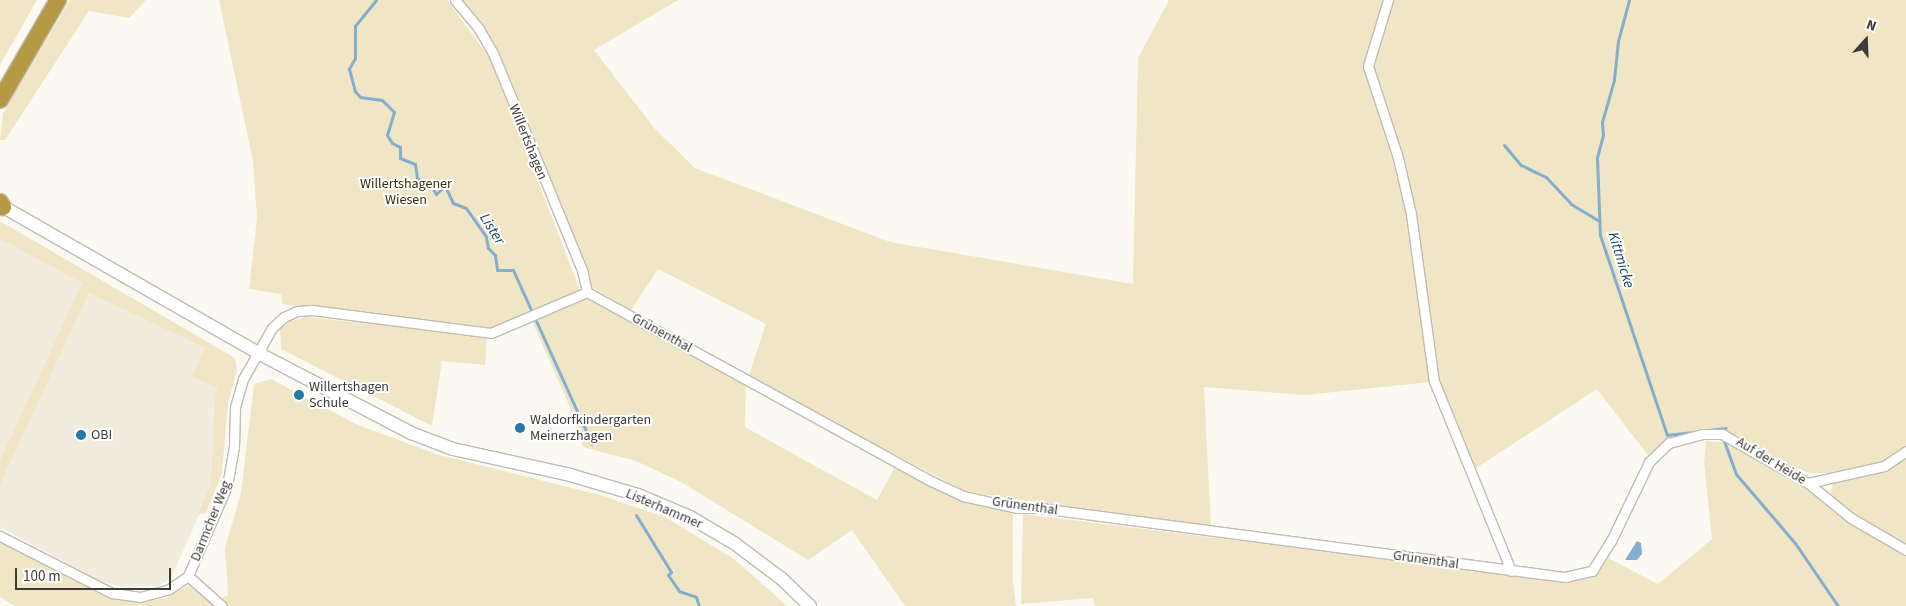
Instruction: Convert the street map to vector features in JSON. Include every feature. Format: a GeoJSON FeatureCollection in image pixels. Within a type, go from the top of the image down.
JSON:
{"type":"FeatureCollection","features":[{"type":"Feature","properties":{"kind":"highway"},"geometry":{"type":"LineString","coordinates":[[0,85],[52,0]]}},
{"type":"Feature","properties":{"kind":"highway"},"geometry":{"type":"LineString","coordinates":[[0,100],[58,0]]}},
{"type":"Feature","properties":{"kind":"main road","name":"Listerhammer"},"geometry":{"type":"LineString","coordinates":[[1,205],[258,352],[411,434],[453,449],[638,495],[690,517],[742,549],[782,579],[810,606]]}},
{"type":"Feature","properties":{"kind":"street","name":"Willertshagen"},"geometry":{"type":"LineString","coordinates":[[455,0],[479,28],[493,53],[582,270],[587,292]]}},
{"type":"Feature","properties":{"kind":"street"},"geometry":{"type":"LineString","coordinates":[[1388,0],[1368,66],[1398,158],[1411,214],[1434,380],[1512,571]]}},
{"type":"Feature","properties":{"kind":"street","name":"Darmcher Weg"},"geometry":{"type":"LineString","coordinates":[[0,536],[97,587],[126,596],[155,594],[188,576],[227,486],[238,392],[272,328],[297,311],[312,310],[491,333],[587,292]]}},
{"type":"Feature","properties":{"kind":"street","name":"Grünenthal"},"geometry":{"type":"LineString","coordinates":[[587,292],[964,496],[1017,508],[1040,508],[1512,571]]}},
{"type":"Feature","properties":{"kind":"street","name":"Auf der Heide"},"geometry":{"type":"LineString","coordinates":[[1512,571],[1565,577],[1592,571],[1611,541],[1648,462],[1669,443],[1702,434],[1722,434],[1808,483],[1851,518],[1906,550]]}},
{"type":"Feature","properties":{"kind":"street"},"geometry":{"type":"LineString","coordinates":[[1808,483],[1884,466],[1906,451]]}},
{"type":"Feature","properties":{"kind":"street"},"geometry":{"type":"LineString","coordinates":[[188,576],[222,606]]}},
{"type":"Feature","properties":{"kind":"shaded area"},"geometry":{"type":"Polygon","coordinates":[[[0,239],[82,283],[0,460],[0,239]]]}},
{"type":"Feature","properties":{"kind":"shaded area"},"geometry":{"type":"Polygon","coordinates":[[[89,293],[226,358],[216,477],[170,580],[157,586],[120,587],[98,580],[0,527],[0,485],[89,293]]]}},
{"type":"Feature","properties":{"kind":"green space"},"geometry":{"type":"Polygon","coordinates":[[[0,0],[37,0],[0,65],[0,0]]]}},
{"type":"Feature","properties":{"kind":"green space"},"geometry":{"type":"Polygon","coordinates":[[[70,0],[146,0],[129,18],[89,11],[5,140],[0,140],[3,113],[70,0]]]}},
{"type":"Feature","properties":{"kind":"green space","name":"Willertshagener Wiesen"},"geometry":{"type":"Polygon","coordinates":[[[219,0],[447,0],[491,60],[580,290],[500,328],[480,329],[282,304],[281,294],[249,289],[257,218],[253,161],[219,0]]]}},
{"type":"Feature","properties":{"kind":"green space"},"geometry":{"type":"Polygon","coordinates":[[[459,0],[678,0],[594,50],[655,129],[695,168],[890,242],[1133,284],[1138,58],[1169,0],[1383,0],[1364,70],[1395,159],[1407,215],[1431,382],[1305,395],[1204,387],[1211,527],[967,492],[748,378],[766,324],[658,269],[631,310],[593,288],[540,165],[497,56],[459,0]]]}},
{"type":"Feature","properties":{"kind":"green space"},"geometry":{"type":"Polygon","coordinates":[[[1391,0],[1906,0],[1906,446],[1880,463],[1848,473],[1810,473],[1788,466],[1739,436],[1703,428],[1667,437],[1650,458],[1597,389],[1473,470],[1436,381],[1415,214],[1402,157],[1373,67],[1376,46],[1391,0]]]}},
{"type":"Feature","properties":{"kind":"green space"},"geometry":{"type":"Polygon","coordinates":[[[0,221],[235,358],[237,370],[228,403],[222,473],[206,513],[198,514],[211,484],[215,395],[218,388],[192,376],[205,348],[89,293],[0,485],[0,460],[82,283],[0,239],[0,221]]]}},
{"type":"Feature","properties":{"kind":"green space"},"geometry":{"type":"Polygon","coordinates":[[[587,295],[746,381],[745,427],[877,500],[895,467],[960,501],[1013,511],[1013,583],[1016,606],[905,606],[852,530],[808,560],[681,482],[636,461],[583,447],[570,407],[531,319],[587,295]]]}},
{"type":"Feature","properties":{"kind":"green space"},"geometry":{"type":"Polygon","coordinates":[[[307,317],[487,336],[485,365],[442,361],[432,426],[281,349],[280,329],[290,321],[307,317]]]}},
{"type":"Feature","properties":{"kind":"green space"},"geometry":{"type":"Polygon","coordinates":[[[271,379],[358,425],[436,454],[600,495],[665,517],[734,559],[787,606],[226,606],[221,598],[228,595],[225,548],[241,493],[254,384],[271,379]]]}},
{"type":"Feature","properties":{"kind":"green space"},"geometry":{"type":"Polygon","coordinates":[[[1706,441],[1732,443],[1804,488],[1845,519],[1906,554],[1906,606],[1095,606],[1093,598],[1021,604],[1023,514],[1567,581],[1592,575],[1608,558],[1658,584],[1712,539],[1704,463],[1706,441]]]}},
{"type":"Feature","properties":{"kind":"green space"},"geometry":{"type":"Polygon","coordinates":[[[1906,455],[1906,544],[1854,513],[1830,494],[1833,484],[1885,470],[1906,455]]]}},
{"type":"Feature","properties":{"kind":"green space"},"geometry":{"type":"Polygon","coordinates":[[[0,542],[106,596],[145,602],[166,598],[189,585],[218,606],[15,606],[0,597],[0,542]]]}},
{"type":"Feature","properties":{"kind":"water"},"geometry":{"type":"Polygon","coordinates":[[[1637,541],[1641,543],[1642,554],[1637,560],[1625,560],[1637,541]]]}},
{"type":"Feature","properties":{"kind":"waterway","name":"Lister"},"geometry":{"type":"LineString","coordinates":[[376,0],[355,26],[355,58],[349,69],[355,91],[360,97],[382,100],[394,112],[387,135],[392,143],[400,147],[400,158],[415,164],[417,179],[429,182],[436,194],[445,186],[453,203],[466,208],[486,237],[488,248],[495,255],[497,270],[513,270],[592,444]]}},
{"type":"Feature","properties":{"kind":"waterway","name":"Kittmicke"},"geometry":{"type":"LineString","coordinates":[[1629,0],[1618,41],[1614,80],[1602,122],[1603,135],[1597,158],[1600,235],[1667,435],[1726,428]]}},
{"type":"Feature","properties":{"kind":"waterway"},"geometry":{"type":"LineString","coordinates":[[1504,145],[1521,165],[1546,177],[1571,204],[1598,220]]}},
{"type":"Feature","properties":{"kind":"waterway","name":"Kittmicke"},"geometry":{"type":"LineString","coordinates":[[1724,441],[1736,474],[1795,543],[1838,606]]}},
{"type":"Feature","properties":{"kind":"waterway","name":"Lister"},"geometry":{"type":"LineString","coordinates":[[636,515],[671,572],[668,575],[679,591],[696,597],[699,606]]}},
{"type":"Feature","properties":{"kind":"place","name":"Willertshagen Schule"},"geometry":{"type":"Point","coordinates":[299,395]}},
{"type":"Feature","properties":{"kind":"place","name":"Waldorfkindergarten Meinerzhagen"},"geometry":{"type":"Point","coordinates":[520,428]}},
{"type":"Feature","properties":{"kind":"place","name":"OBI"},"geometry":{"type":"Point","coordinates":[81,435]}}]}
